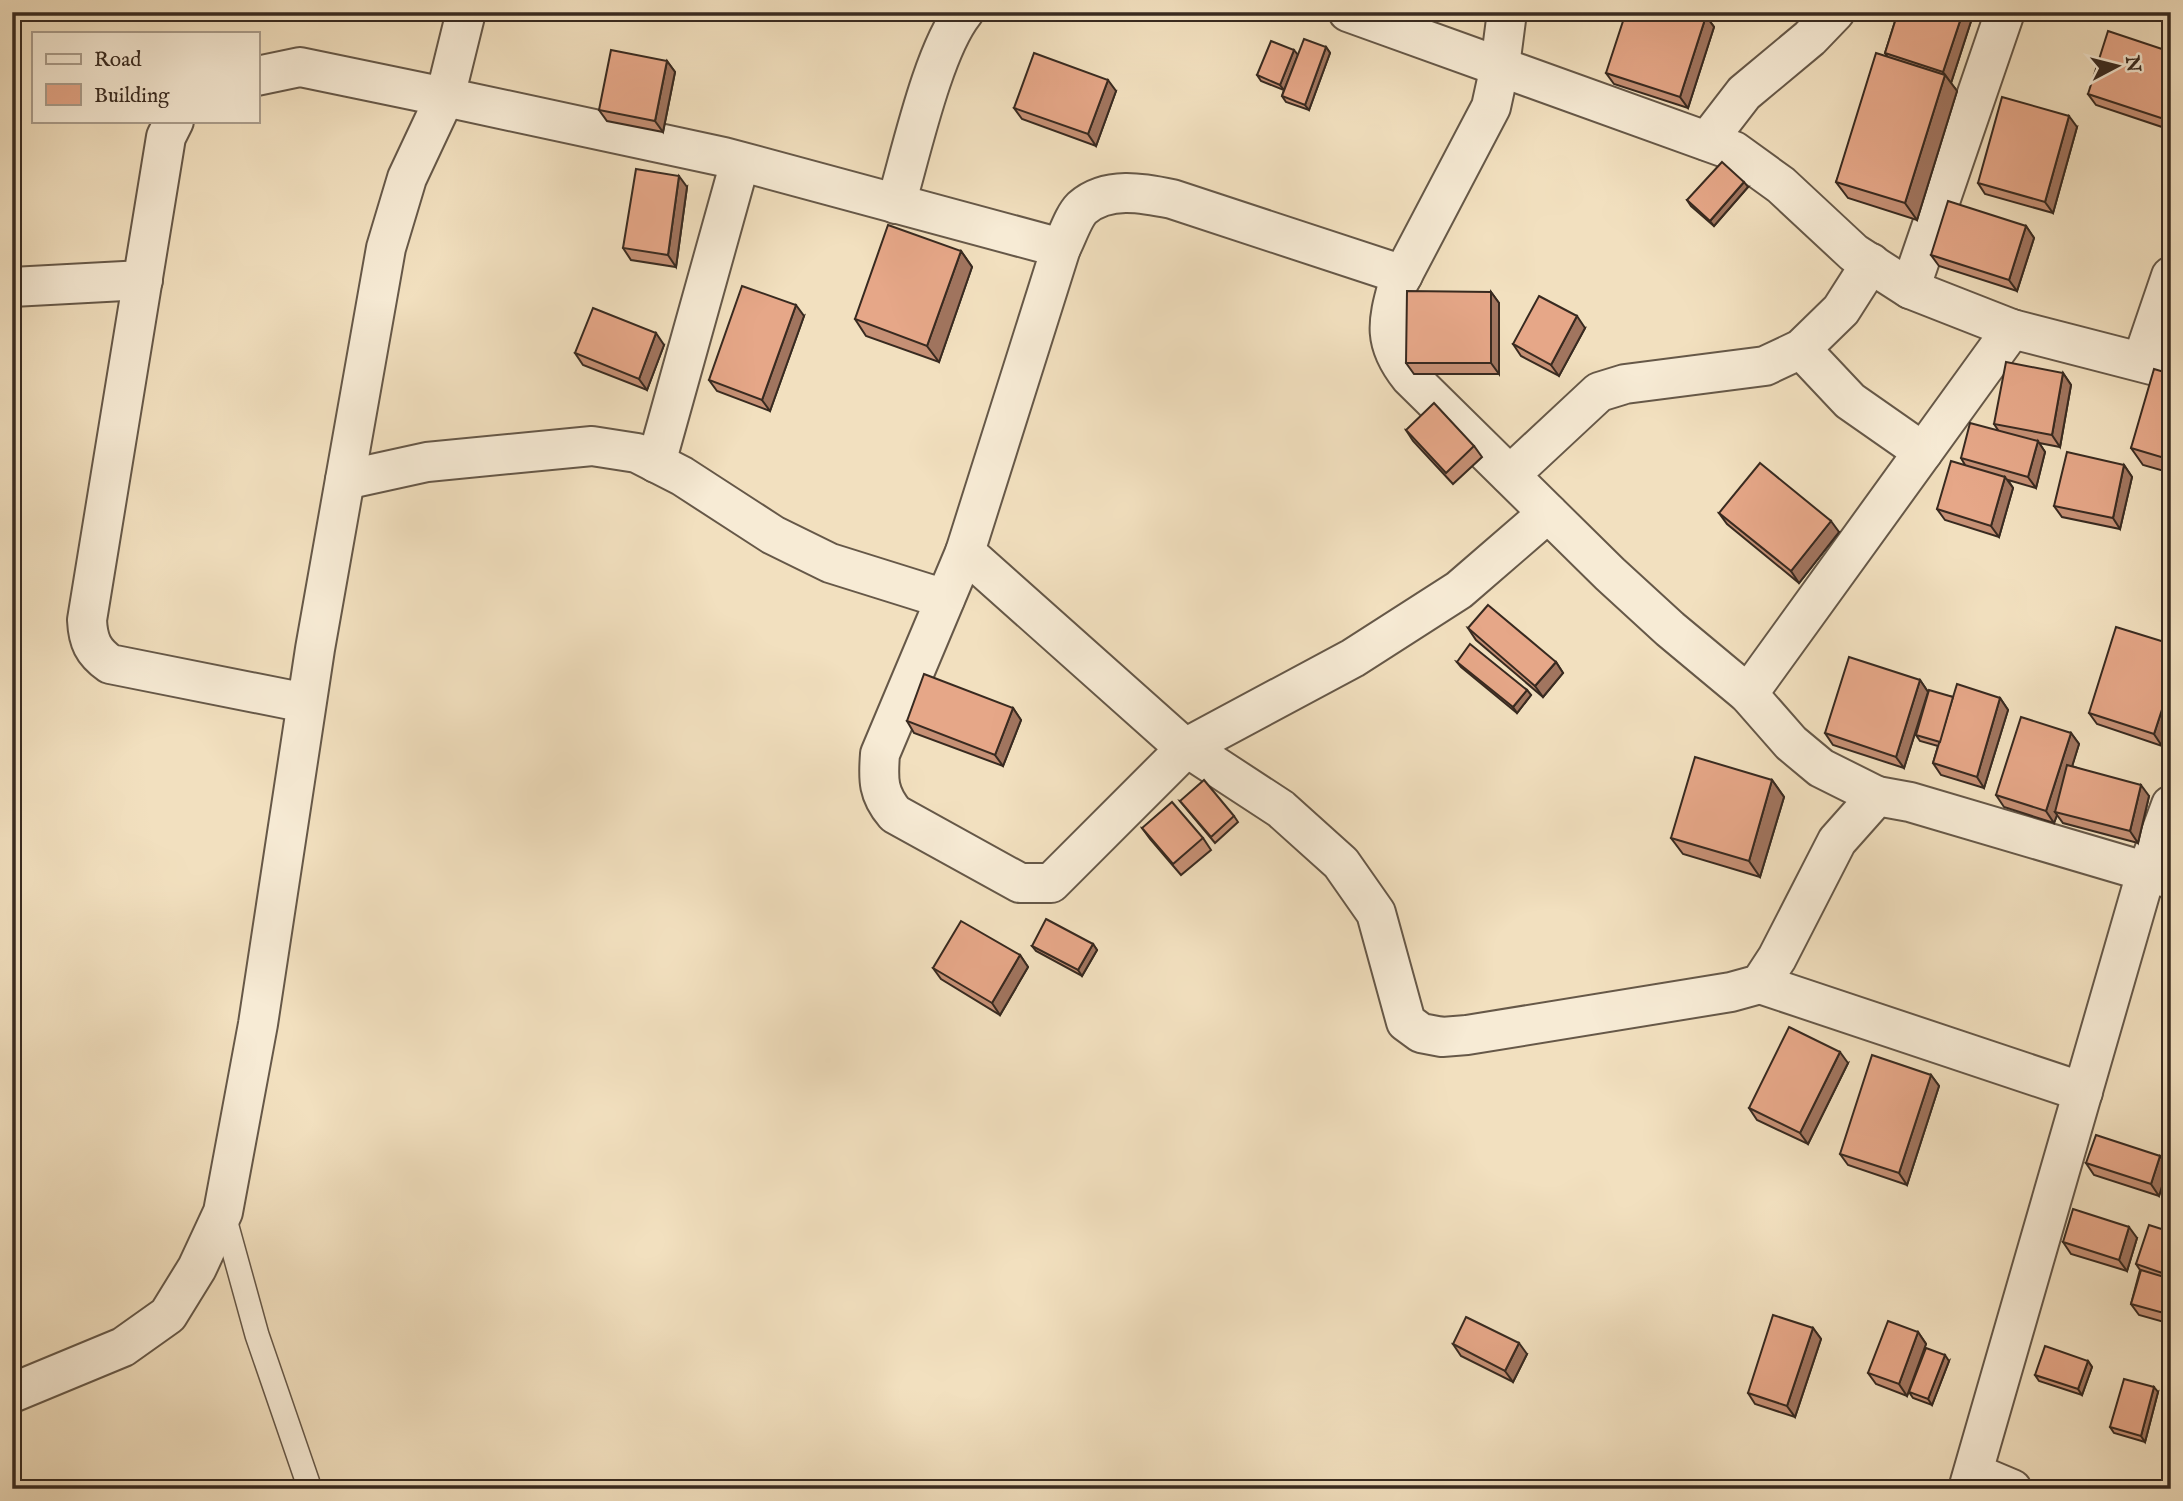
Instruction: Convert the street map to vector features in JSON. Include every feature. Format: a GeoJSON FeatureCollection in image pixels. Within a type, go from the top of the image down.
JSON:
{"type":"FeatureCollection","features":[{"type":"Feature","properties":{"kind":"street"},"geometry":{"type":"LineString","coordinates":[[12,1393],[123,1348],[168,1315],[197,1268],[223,1212],[258,1024],[306,703],[386,248],[407,178],[445,97],[466,12]]}},
{"type":"Feature","properties":{"kind":"street"},"geometry":{"type":"LineString","coordinates":[[896,204],[934,78],[955,23],[964,12]]}},
{"type":"Feature","properties":{"kind":"street"},"geometry":{"type":"LineString","coordinates":[[1348,12],[1734,151],[1781,185],[1854,253],[1910,289],[2012,330],[2156,366],[2171,276]]}},
{"type":"Feature","properties":{"kind":"street"},"geometry":{"type":"LineString","coordinates":[[1507,12],[1491,107],[1403,275],[1389,315],[1389,341],[1398,362],[1409,377],[1670,629],[1748,694],[1791,743],[1821,768],[1877,796],[1910,802],[2158,876]]}},
{"type":"Feature","properties":{"kind":"street"},"geometry":{"type":"LineString","coordinates":[[1707,141],[1744,93],[1810,38],[1835,12]]}},
{"type":"Feature","properties":{"kind":"street"},"geometry":{"type":"LineString","coordinates":[[1910,289],[2004,12]]}},
{"type":"Feature","properties":{"kind":"street"},"geometry":{"type":"LineString","coordinates":[[259,76],[300,67],[445,97],[740,162],[1061,248]]}},
{"type":"Feature","properties":{"kind":"street"},"geometry":{"type":"LineString","coordinates":[[174,122],[166,138],[90,607],[88,634],[95,654],[110,664],[306,703]]}},
{"type":"Feature","properties":{"kind":"street"},"geometry":{"type":"LineString","coordinates":[[656,463],[740,162]]}},
{"type":"Feature","properties":{"kind":"street"},"geometry":{"type":"LineString","coordinates":[[1403,275],[1172,200],[1137,192],[1107,195],[1081,209],[1061,248],[965,552],[880,754],[878,779],[881,797],[895,814],[1020,883],[1051,883],[1187,747],[1353,658],[1459,590],[1548,513]]}},
{"type":"Feature","properties":{"kind":"street"},"geometry":{"type":"LineString","coordinates":[[1510,475],[1599,392],[1625,384],[1765,366],[1801,349],[1841,310],[1871,263]]}},
{"type":"Feature","properties":{"kind":"street"},"geometry":{"type":"LineString","coordinates":[[12,287],[143,280]]}},
{"type":"Feature","properties":{"kind":"street"},"geometry":{"type":"LineString","coordinates":[[1748,694],[2012,330]]}},
{"type":"Feature","properties":{"kind":"street"},"geometry":{"type":"LineString","coordinates":[[1801,349],[1850,401],[1923,452]]}},
{"type":"Feature","properties":{"kind":"street"},"geometry":{"type":"LineString","coordinates":[[345,480],[427,462],[592,446],[637,453],[773,536],[818,558],[884,582],[945,599]]}},
{"type":"Feature","properties":{"kind":"street"},"geometry":{"type":"LineString","coordinates":[[965,552],[1187,747],[1281,810],[1341,863],[1376,913],[1406,1022],[1421,1033],[1442,1037],[1467,1035],[1731,992],[1760,984],[2083,1092]]}},
{"type":"Feature","properties":{"kind":"street"},"geometry":{"type":"LineString","coordinates":[[1760,984],[1777,958],[1837,841],[1877,796]]}},
{"type":"Feature","properties":{"kind":"street"},"geometry":{"type":"LineString","coordinates":[[2012,1489],[1971,1481],[2083,1092],[2158,876],[2171,805]]}},
{"type":"Feature","properties":{"kind":"lane"},"geometry":{"type":"LineString","coordinates":[[223,1212],[257,1335],[310,1489]]}},
{"type":"Feature","properties":{"kind":"building"},"geometry":{"type":"Polygon","coordinates":[[[1626,12],[1695,12],[1706,16],[1680,97],[1606,73],[1626,12]]]}},
{"type":"Feature","properties":{"kind":"building"},"geometry":{"type":"Polygon","coordinates":[[[1898,12],[1963,12],[1943,72],[1885,53],[1898,12]]]}},
{"type":"Feature","properties":{"kind":"building"},"geometry":{"type":"Polygon","coordinates":[[[2108,31],[2171,52],[2171,97],[2164,119],[2088,94],[2108,31]]]}},
{"type":"Feature","properties":{"kind":"building"},"geometry":{"type":"Polygon","coordinates":[[[1304,39],[1326,47],[1305,105],[1282,96],[1304,39]]]}},
{"type":"Feature","properties":{"kind":"building"},"geometry":{"type":"Polygon","coordinates":[[[1271,41],[1294,50],[1280,85],[1257,75],[1271,41]]]}},
{"type":"Feature","properties":{"kind":"building"},"geometry":{"type":"Polygon","coordinates":[[[611,50],[667,61],[655,121],[599,110],[611,50]]]}},
{"type":"Feature","properties":{"kind":"building"},"geometry":{"type":"Polygon","coordinates":[[[1034,53],[1108,80],[1088,134],[1014,108],[1034,53]]]}},
{"type":"Feature","properties":{"kind":"building"},"geometry":{"type":"Polygon","coordinates":[[[1876,53],[1945,75],[1905,203],[1836,182],[1876,53]]]}},
{"type":"Feature","properties":{"kind":"building"},"geometry":{"type":"Polygon","coordinates":[[[2002,97],[2069,116],[2045,202],[1978,183],[2002,97]]]}},
{"type":"Feature","properties":{"kind":"building"},"geometry":{"type":"Polygon","coordinates":[[[1722,162],[1744,182],[1710,221],[1687,200],[1722,162]]]}},
{"type":"Feature","properties":{"kind":"building"},"geometry":{"type":"Polygon","coordinates":[[[636,169],[679,176],[668,255],[623,248],[636,169]]]}},
{"type":"Feature","properties":{"kind":"building"},"geometry":{"type":"Polygon","coordinates":[[[1948,201],[2026,226],[2009,280],[1931,255],[1948,201]]]}},
{"type":"Feature","properties":{"kind":"building"},"geometry":{"type":"Polygon","coordinates":[[[888,225],[961,251],[927,346],[855,319],[888,225]]]}},
{"type":"Feature","properties":{"kind":"building"},"geometry":{"type":"Polygon","coordinates":[[[742,286],[796,305],[762,400],[709,380],[742,286]]]}},
{"type":"Feature","properties":{"kind":"building"},"geometry":{"type":"Polygon","coordinates":[[[1407,291],[1491,292],[1491,363],[1406,363],[1407,291]]]}},
{"type":"Feature","properties":{"kind":"building"},"geometry":{"type":"Polygon","coordinates":[[[1539,296],[1577,316],[1551,365],[1513,344],[1539,296]]]}},
{"type":"Feature","properties":{"kind":"building"},"geometry":{"type":"Polygon","coordinates":[[[593,308],[656,333],[639,379],[575,353],[593,308]]]}},
{"type":"Feature","properties":{"kind":"building"},"geometry":{"type":"Polygon","coordinates":[[[2006,362],[2063,373],[2052,435],[1994,424],[2006,362]]]}},
{"type":"Feature","properties":{"kind":"building"},"geometry":{"type":"Polygon","coordinates":[[[2154,369],[2171,374],[2171,460],[2131,448],[2154,369]]]}},
{"type":"Feature","properties":{"kind":"building"},"geometry":{"type":"Polygon","coordinates":[[[1434,403],[1474,446],[1446,473],[1406,430],[1434,403]]]}},
{"type":"Feature","properties":{"kind":"building"},"geometry":{"type":"Polygon","coordinates":[[[1970,423],[2038,441],[2028,477],[1961,458],[1970,423]]]}},
{"type":"Feature","properties":{"kind":"building"},"geometry":{"type":"Polygon","coordinates":[[[2067,452],[2124,465],[2113,518],[2054,506],[2067,452]]]}},
{"type":"Feature","properties":{"kind":"building"},"geometry":{"type":"Polygon","coordinates":[[[1951,461],[2005,477],[1991,526],[1937,509],[1951,461]]]}},
{"type":"Feature","properties":{"kind":"building"},"geometry":{"type":"Polygon","coordinates":[[[1760,463],[1831,521],[1791,571],[1719,513],[1760,463]]]}},
{"type":"Feature","properties":{"kind":"building"},"geometry":{"type":"Polygon","coordinates":[[[1488,605],[1556,662],[1535,686],[1468,628],[1488,605]]]}},
{"type":"Feature","properties":{"kind":"building"},"geometry":{"type":"Polygon","coordinates":[[[2116,627],[2171,644],[2171,682],[2154,734],[2089,713],[2116,627]]]}},
{"type":"Feature","properties":{"kind":"building"},"geometry":{"type":"Polygon","coordinates":[[[1470,644],[1527,690],[1513,707],[1457,662],[1470,644]]]}},
{"type":"Feature","properties":{"kind":"building"},"geometry":{"type":"Polygon","coordinates":[[[1849,657],[1920,680],[1896,757],[1825,733],[1849,657]]]}},
{"type":"Feature","properties":{"kind":"building"},"geometry":{"type":"Polygon","coordinates":[[[924,674],[1013,708],[995,755],[907,721],[924,674]]]}},
{"type":"Feature","properties":{"kind":"building"},"geometry":{"type":"Polygon","coordinates":[[[1957,684],[2000,698],[1977,777],[1933,763],[1957,684]]]}},
{"type":"Feature","properties":{"kind":"building"},"geometry":{"type":"Polygon","coordinates":[[[1929,690],[1953,697],[1940,742],[1916,735],[1929,690]]]}},
{"type":"Feature","properties":{"kind":"building"},"geometry":{"type":"Polygon","coordinates":[[[2021,717],[2071,733],[2046,811],[1996,795],[2021,717]]]}},
{"type":"Feature","properties":{"kind":"building"},"geometry":{"type":"Polygon","coordinates":[[[1695,757],[1772,780],[1749,861],[1671,838],[1695,757]]]}},
{"type":"Feature","properties":{"kind":"building"},"geometry":{"type":"Polygon","coordinates":[[[2067,765],[2141,785],[2130,831],[2055,812],[2067,765]]]}},
{"type":"Feature","properties":{"kind":"building"},"geometry":{"type":"Polygon","coordinates":[[[1204,780],[1234,816],[1211,837],[1180,801],[1204,780]]]}},
{"type":"Feature","properties":{"kind":"building"},"geometry":{"type":"Polygon","coordinates":[[[1172,802],[1203,838],[1173,864],[1142,828],[1172,802]]]}},
{"type":"Feature","properties":{"kind":"building"},"geometry":{"type":"Polygon","coordinates":[[[1046,919],[1093,944],[1078,970],[1032,946],[1046,919]]]}},
{"type":"Feature","properties":{"kind":"building"},"geometry":{"type":"Polygon","coordinates":[[[961,921],[1020,955],[992,1003],[933,968],[961,921]]]}},
{"type":"Feature","properties":{"kind":"building"},"geometry":{"type":"Polygon","coordinates":[[[1789,1027],[1840,1052],[1800,1133],[1749,1108],[1789,1027]]]}},
{"type":"Feature","properties":{"kind":"building"},"geometry":{"type":"Polygon","coordinates":[[[1872,1055],[1931,1075],[1899,1173],[1840,1154],[1872,1055]]]}},
{"type":"Feature","properties":{"kind":"building"},"geometry":{"type":"Polygon","coordinates":[[[2096,1135],[2160,1156],[2151,1184],[2086,1163],[2096,1135]]]}},
{"type":"Feature","properties":{"kind":"building"},"geometry":{"type":"Polygon","coordinates":[[[2073,1209],[2129,1227],[2119,1260],[2063,1242],[2073,1209]]]}},
{"type":"Feature","properties":{"kind":"building"},"geometry":{"type":"Polygon","coordinates":[[[2149,1225],[2171,1232],[2171,1276],[2136,1264],[2149,1225]]]}},
{"type":"Feature","properties":{"kind":"building"},"geometry":{"type":"Polygon","coordinates":[[[2141,1270],[2171,1279],[2171,1315],[2131,1304],[2141,1270]]]}},
{"type":"Feature","properties":{"kind":"building"},"geometry":{"type":"Polygon","coordinates":[[[1773,1315],[1813,1328],[1787,1406],[1748,1393],[1773,1315]]]}},
{"type":"Feature","properties":{"kind":"building"},"geometry":{"type":"Polygon","coordinates":[[[1466,1317],[1519,1343],[1505,1371],[1453,1344],[1466,1317]]]}},
{"type":"Feature","properties":{"kind":"building"},"geometry":{"type":"Polygon","coordinates":[[[1888,1321],[1918,1332],[1899,1384],[1868,1373],[1888,1321]]]}},
{"type":"Feature","properties":{"kind":"building"},"geometry":{"type":"Polygon","coordinates":[[[2045,1346],[2088,1361],[2078,1389],[2035,1375],[2045,1346]]]}},
{"type":"Feature","properties":{"kind":"building"},"geometry":{"type":"Polygon","coordinates":[[[1926,1348],[1945,1355],[1928,1399],[1909,1392],[1926,1348]]]}},
{"type":"Feature","properties":{"kind":"building"},"geometry":{"type":"Polygon","coordinates":[[[2124,1379],[2154,1387],[2141,1436],[2110,1427],[2124,1379]]]}}]}
